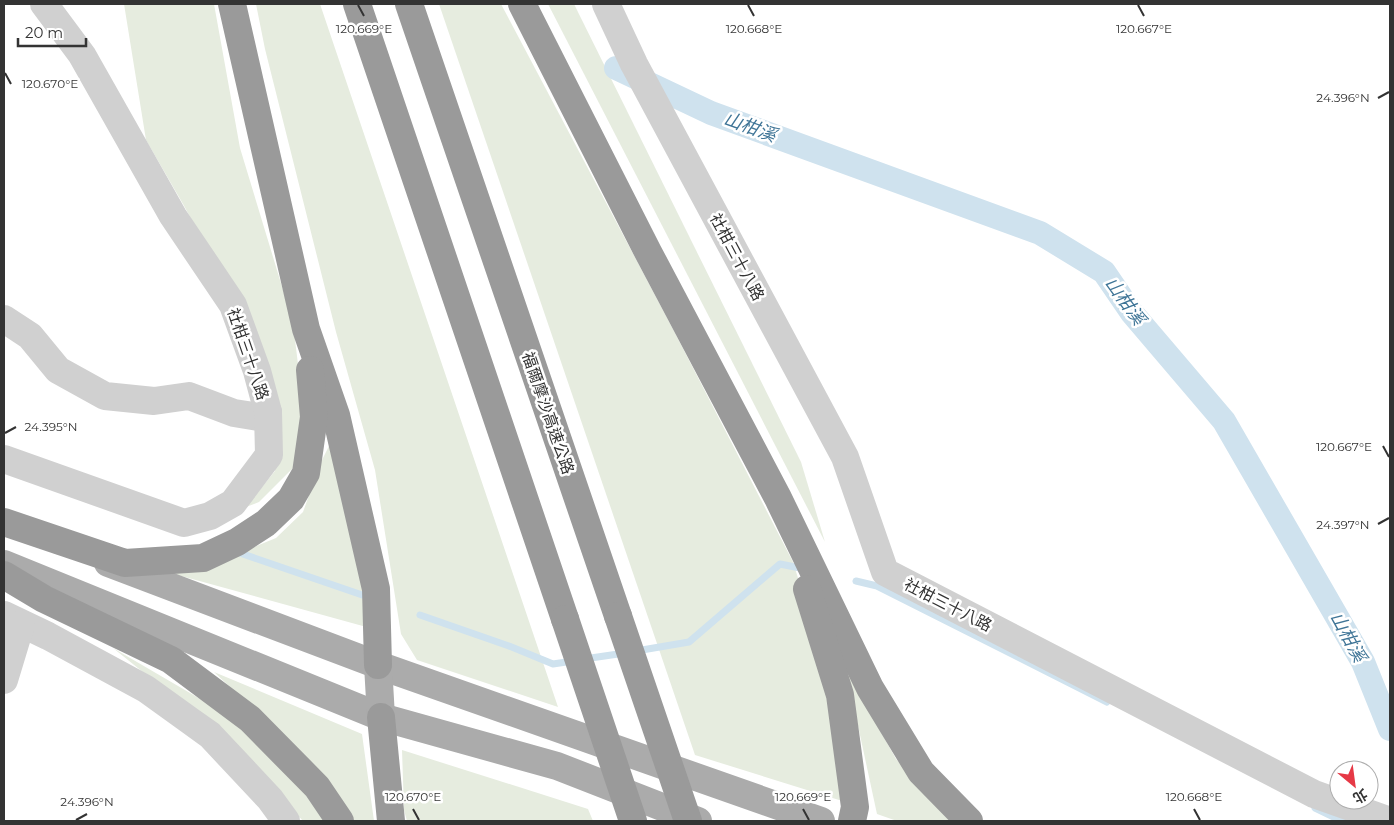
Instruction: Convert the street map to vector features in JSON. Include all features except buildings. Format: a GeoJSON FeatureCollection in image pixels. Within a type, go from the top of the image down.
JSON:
{"type":"FeatureCollection","features":[{"type":"Feature","properties":{"kind":"highway"},"geometry":{"type":"LineString","coordinates":[[232,4],[306,329],[336,415],[376,589],[378,665]]}},
{"type":"Feature","properties":{"kind":"highway"},"geometry":{"type":"LineString","coordinates":[[357,4],[633,821]]}},
{"type":"Feature","properties":{"kind":"highway","name":"福爾摩沙高速公路"},"geometry":{"type":"LineString","coordinates":[[409,4],[688,821]]}},
{"type":"Feature","properties":{"kind":"highway"},"geometry":{"type":"LineString","coordinates":[[522,4],[644,243],[778,498],[870,688],[921,772],[969,821]]}},
{"type":"Feature","properties":{"kind":"highway"},"geometry":{"type":"LineString","coordinates":[[4,523],[125,563],[203,558],[237,542],[266,523],[291,499],[306,473],[314,417],[306,329]]}},
{"type":"Feature","properties":{"kind":"highway"},"geometry":{"type":"LineString","coordinates":[[778,498],[840,695],[855,807],[852,821]]}},
{"type":"Feature","properties":{"kind":"highway"},"geometry":{"type":"LineString","coordinates":[[4,575],[44,599],[170,660],[250,719],[317,787],[340,821]]}},
{"type":"Feature","properties":{"kind":"highway"},"geometry":{"type":"LineString","coordinates":[[381,717],[391,821]]}},
{"type":"Feature","properties":{"kind":"main road"},"geometry":{"type":"LineString","coordinates":[[4,523],[378,665],[821,821]]}},
{"type":"Feature","properties":{"kind":"main road"},"geometry":{"type":"LineString","coordinates":[[4,564],[381,717],[557,766],[698,821]]}},
{"type":"Feature","properties":{"kind":"main road"},"geometry":{"type":"LineString","coordinates":[[378,665],[381,717]]}},
{"type":"Feature","properties":{"kind":"lane","name":"社柑三十八路"},"geometry":{"type":"LineString","coordinates":[[4,459],[184,523],[210,516],[233,503],[269,455],[268,412],[257,371],[233,305],[173,216],[82,55],[44,4]]}},
{"type":"Feature","properties":{"kind":"lane","name":"社柑三十八路"},"geometry":{"type":"LineString","coordinates":[[606,4],[634,64],[844,457],[885,572],[1314,794],[1390,821]]}},
{"type":"Feature","properties":{"kind":"lane"},"geometry":{"type":"LineString","coordinates":[[4,319],[30,336],[58,370],[105,396],[154,401],[189,396],[234,413],[259,417],[268,412]]}},
{"type":"Feature","properties":{"kind":"lane"},"geometry":{"type":"LineString","coordinates":[[4,680],[12,619],[48,636],[146,689],[210,735],[270,799],[286,821]]}},
{"type":"Feature","properties":{"kind":"shaded area"},"geometry":{"type":"Polygon","coordinates":[[[124,4],[214,4],[240,148],[293,323],[304,414],[293,468],[259,502],[246,507],[275,471],[279,410],[250,327],[146,140],[124,4]]]}},
{"type":"Feature","properties":{"kind":"shaded area"},"geometry":{"type":"Polygon","coordinates":[[[256,4],[320,4],[558,707],[417,660],[401,634],[375,470],[336,332],[265,49],[256,4]]]}},
{"type":"Feature","properties":{"kind":"shaded area"},"geometry":{"type":"Polygon","coordinates":[[[439,4],[501,4],[675,333],[793,562],[829,678],[846,801],[695,755],[439,4]]]}},
{"type":"Feature","properties":{"kind":"shaded area"},"geometry":{"type":"Polygon","coordinates":[[[548,4],[574,4],[801,462],[825,542],[548,4]]]}},
{"type":"Feature","properties":{"kind":"shaded area"},"geometry":{"type":"Polygon","coordinates":[[[333,438],[370,628],[163,571],[235,555],[276,538],[303,512],[321,462],[333,438]]]}},
{"type":"Feature","properties":{"kind":"shaded area"},"geometry":{"type":"Polygon","coordinates":[[[113,648],[226,714],[295,780],[327,821],[303,821],[235,746],[113,648]]]}},
{"type":"Feature","properties":{"kind":"shaded area"},"geometry":{"type":"Polygon","coordinates":[[[846,670],[896,759],[953,821],[897,821],[877,814],[846,670]]]}},
{"type":"Feature","properties":{"kind":"shaded area"},"geometry":{"type":"Polygon","coordinates":[[[214,672],[362,734],[374,821],[347,821],[276,730],[214,672]]]}},
{"type":"Feature","properties":{"kind":"shaded area"},"geometry":{"type":"Polygon","coordinates":[[[402,750],[588,809],[593,821],[407,821],[404,810],[402,750]]]}},
{"type":"Feature","properties":{"kind":"waterway","name":"山柑溪"},"geometry":{"type":"LineString","coordinates":[[616,68],[711,113],[1040,233],[1104,272],[1132,313],[1224,421],[1363,662],[1390,729]]}},
{"type":"Feature","properties":{"kind":"waterway"},"geometry":{"type":"LineString","coordinates":[[237,552],[371,598]]}},
{"type":"Feature","properties":{"kind":"waterway"},"geometry":{"type":"LineString","coordinates":[[636,651],[689,642],[780,564],[800,568]]}},
{"type":"Feature","properties":{"kind":"waterway"},"geometry":{"type":"LineString","coordinates":[[856,581],[877,586],[1107,702]]}},
{"type":"Feature","properties":{"kind":"waterway"},"geometry":{"type":"LineString","coordinates":[[420,615],[509,646],[553,664],[573,661]]}},
{"type":"Feature","properties":{"kind":"waterway"},"geometry":{"type":"LineString","coordinates":[[584,659],[625,653]]}},
{"type":"Feature","properties":{"kind":"waterway"},"geometry":{"type":"LineString","coordinates":[[1315,808],[1342,821]]}}]}
